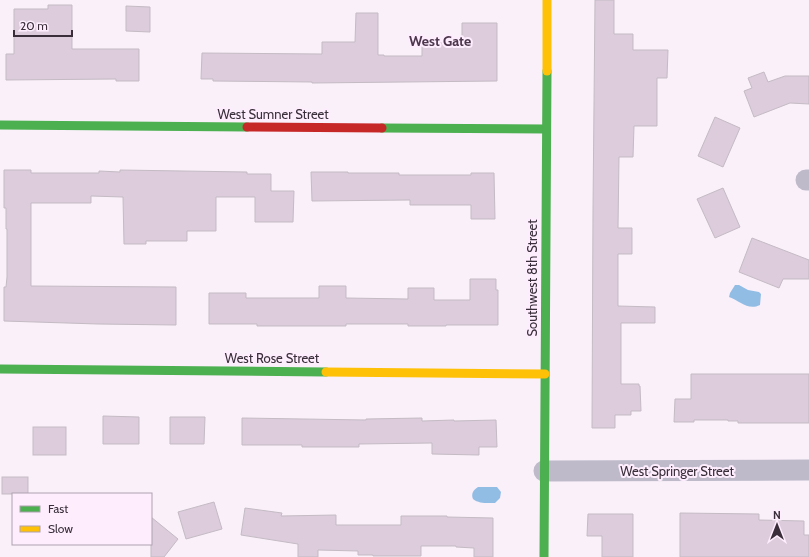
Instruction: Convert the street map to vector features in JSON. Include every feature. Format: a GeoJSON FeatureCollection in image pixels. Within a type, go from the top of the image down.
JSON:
{"type":"FeatureCollection","features":[{"type":"Feature","properties":{"kind":"street","name":"Southwest 8th Street"},"geometry":{"type":"LineString","coordinates":[[544,557],[547,0]]}},
{"type":"Feature","properties":{"kind":"street","name":"West Sumner Street"},"geometry":{"type":"LineString","coordinates":[[0,125],[546,129]]}},
{"type":"Feature","properties":{"kind":"street","name":"West Rose Street"},"geometry":{"type":"LineString","coordinates":[[0,370],[544,374]]}},
{"type":"Feature","properties":{"kind":"street","name":"West Springer Street"},"geometry":{"type":"LineString","coordinates":[[544,471],[809,470]]}},
{"type":"Feature","properties":{"kind":"water"},"geometry":{"type":"Polygon","coordinates":[[[735,285],[759,292],[761,294],[760,305],[752,307],[744,305],[729,297],[735,285]]]}},
{"type":"Feature","properties":{"kind":"water"},"geometry":{"type":"Polygon","coordinates":[[[478,487],[497,487],[501,492],[500,498],[495,503],[475,501],[472,494],[478,487]]]}},
{"type":"Feature","properties":{"kind":"building"},"geometry":{"type":"Polygon","coordinates":[[[595,0],[614,0],[614,34],[633,34],[633,50],[668,50],[667,78],[657,78],[657,126],[634,126],[633,157],[619,157],[618,228],[632,228],[632,254],[618,254],[618,306],[655,307],[655,323],[621,323],[621,384],[639,384],[641,411],[631,411],[631,415],[615,415],[615,428],[592,428],[595,0]]]}},
{"type":"Feature","properties":{"kind":"building"},"geometry":{"type":"Polygon","coordinates":[[[48,5],[72,5],[72,49],[139,49],[139,81],[116,81],[116,79],[6,80],[6,54],[14,54],[14,9],[48,9],[48,5]]]}},
{"type":"Feature","properties":{"kind":"building"},"geometry":{"type":"Polygon","coordinates":[[[126,6],[150,7],[150,32],[126,31],[126,6]]]}},
{"type":"Feature","properties":{"kind":"building"},"geometry":{"type":"Polygon","coordinates":[[[356,13],[378,13],[378,55],[384,56],[422,56],[422,43],[462,43],[462,23],[497,23],[497,81],[312,83],[213,81],[213,79],[201,79],[202,53],[322,54],[322,42],[355,42],[356,13]]]}},
{"type":"Feature","properties":{"kind":"building"},"geometry":{"type":"Polygon","coordinates":[[[764,72],[768,82],[785,76],[809,76],[809,104],[790,103],[754,117],[744,91],[752,88],[748,78],[764,72]]]}},
{"type":"Feature","properties":{"kind":"building"},"geometry":{"type":"Polygon","coordinates":[[[715,117],[740,128],[723,167],[698,156],[715,117]]]}},
{"type":"Feature","properties":{"kind":"building"},"geometry":{"type":"Polygon","coordinates":[[[4,170],[31,170],[31,173],[99,173],[99,171],[120,172],[120,170],[247,172],[247,174],[271,174],[271,191],[294,191],[293,222],[255,222],[255,197],[216,197],[216,231],[187,231],[187,241],[146,241],[146,244],[124,244],[123,197],[91,196],[91,203],[31,203],[31,286],[176,287],[176,325],[4,321],[4,287],[6,287],[7,277],[7,229],[6,208],[4,208],[4,170]]]}},
{"type":"Feature","properties":{"kind":"building"},"geometry":{"type":"Polygon","coordinates":[[[311,172],[399,173],[399,175],[471,175],[471,173],[494,173],[495,219],[471,219],[471,205],[410,205],[410,200],[312,201],[311,172]]]}},
{"type":"Feature","properties":{"kind":"building"},"geometry":{"type":"Polygon","coordinates":[[[723,188],[740,227],[715,238],[697,199],[723,188]]]}},
{"type":"Feature","properties":{"kind":"building"},"geometry":{"type":"Polygon","coordinates":[[[752,238],[809,260],[809,279],[783,279],[779,288],[739,272],[752,238]]]}},
{"type":"Feature","properties":{"kind":"building"},"geometry":{"type":"Polygon","coordinates":[[[470,279],[496,279],[496,290],[498,290],[498,325],[408,326],[408,324],[346,324],[346,326],[257,326],[257,324],[209,324],[209,293],[246,293],[246,298],[319,298],[319,286],[346,286],[346,298],[408,299],[408,288],[434,288],[434,300],[470,300],[470,279]]]}},
{"type":"Feature","properties":{"kind":"building"},"geometry":{"type":"Polygon","coordinates":[[[691,374],[809,374],[809,423],[738,423],[738,421],[728,420],[694,420],[694,422],[674,422],[675,399],[691,399],[691,374]]]}},
{"type":"Feature","properties":{"kind":"building"},"geometry":{"type":"Polygon","coordinates":[[[103,416],[139,417],[139,444],[103,444],[103,416]]]}},
{"type":"Feature","properties":{"kind":"building"},"geometry":{"type":"Polygon","coordinates":[[[170,417],[205,417],[204,444],[170,444],[170,417]]]}},
{"type":"Feature","properties":{"kind":"building"},"geometry":{"type":"Polygon","coordinates":[[[242,418],[366,420],[422,418],[422,421],[496,420],[497,447],[479,447],[479,455],[432,454],[432,443],[359,444],[359,447],[242,445],[242,418]]]}},
{"type":"Feature","properties":{"kind":"building"},"geometry":{"type":"Polygon","coordinates":[[[33,427],[66,427],[66,455],[33,455],[33,427]]]}},
{"type":"Feature","properties":{"kind":"building"},"geometry":{"type":"Polygon","coordinates":[[[2,477],[28,477],[28,493],[2,494],[2,477]]]}},
{"type":"Feature","properties":{"kind":"building"},"geometry":{"type":"Polygon","coordinates":[[[214,502],[222,529],[186,539],[178,512],[214,502]]]}},
{"type":"Feature","properties":{"kind":"building"},"geometry":{"type":"Polygon","coordinates":[[[245,508],[282,513],[281,516],[336,515],[336,525],[401,525],[401,516],[493,518],[493,557],[474,557],[474,548],[456,546],[421,546],[421,556],[373,556],[358,555],[358,551],[318,550],[318,557],[298,557],[298,544],[241,535],[245,508]]]}},
{"type":"Feature","properties":{"kind":"building"},"geometry":{"type":"Polygon","coordinates":[[[680,513],[759,514],[759,520],[804,521],[804,535],[809,535],[809,557],[680,557],[680,513]]]}},
{"type":"Feature","properties":{"kind":"building"},"geometry":{"type":"Polygon","coordinates":[[[588,514],[633,514],[633,557],[602,557],[602,536],[587,536],[588,514]]]}},
{"type":"Feature","properties":{"kind":"building"},"geometry":{"type":"Polygon","coordinates":[[[152,518],[178,539],[164,557],[151,557],[152,518]]]}},
{"type":"Feature","properties":{"kind":"traffic: fast"},"geometry":{"type":"LineString","coordinates":[[544,557],[547,71]]}},
{"type":"Feature","properties":{"kind":"traffic: fast"},"geometry":{"type":"LineString","coordinates":[[0,125],[247,127]]}},
{"type":"Feature","properties":{"kind":"traffic: fast"},"geometry":{"type":"LineString","coordinates":[[382,128],[546,129]]}},
{"type":"Feature","properties":{"kind":"traffic: fast"},"geometry":{"type":"LineString","coordinates":[[0,369],[326,372]]}},
{"type":"Feature","properties":{"kind":"traffic: slow"},"geometry":{"type":"LineString","coordinates":[[547,0],[547,71]]}},
{"type":"Feature","properties":{"kind":"traffic: slow"},"geometry":{"type":"LineString","coordinates":[[326,372],[545,374]]}},
{"type":"Feature","properties":{"kind":"traffic: jam"},"geometry":{"type":"LineString","coordinates":[[247,127],[382,128]]}},
{"type":"Feature","properties":{"kind":"district","name":"West Gate"},"geometry":{"type":"Point","coordinates":[440,41]}}]}
